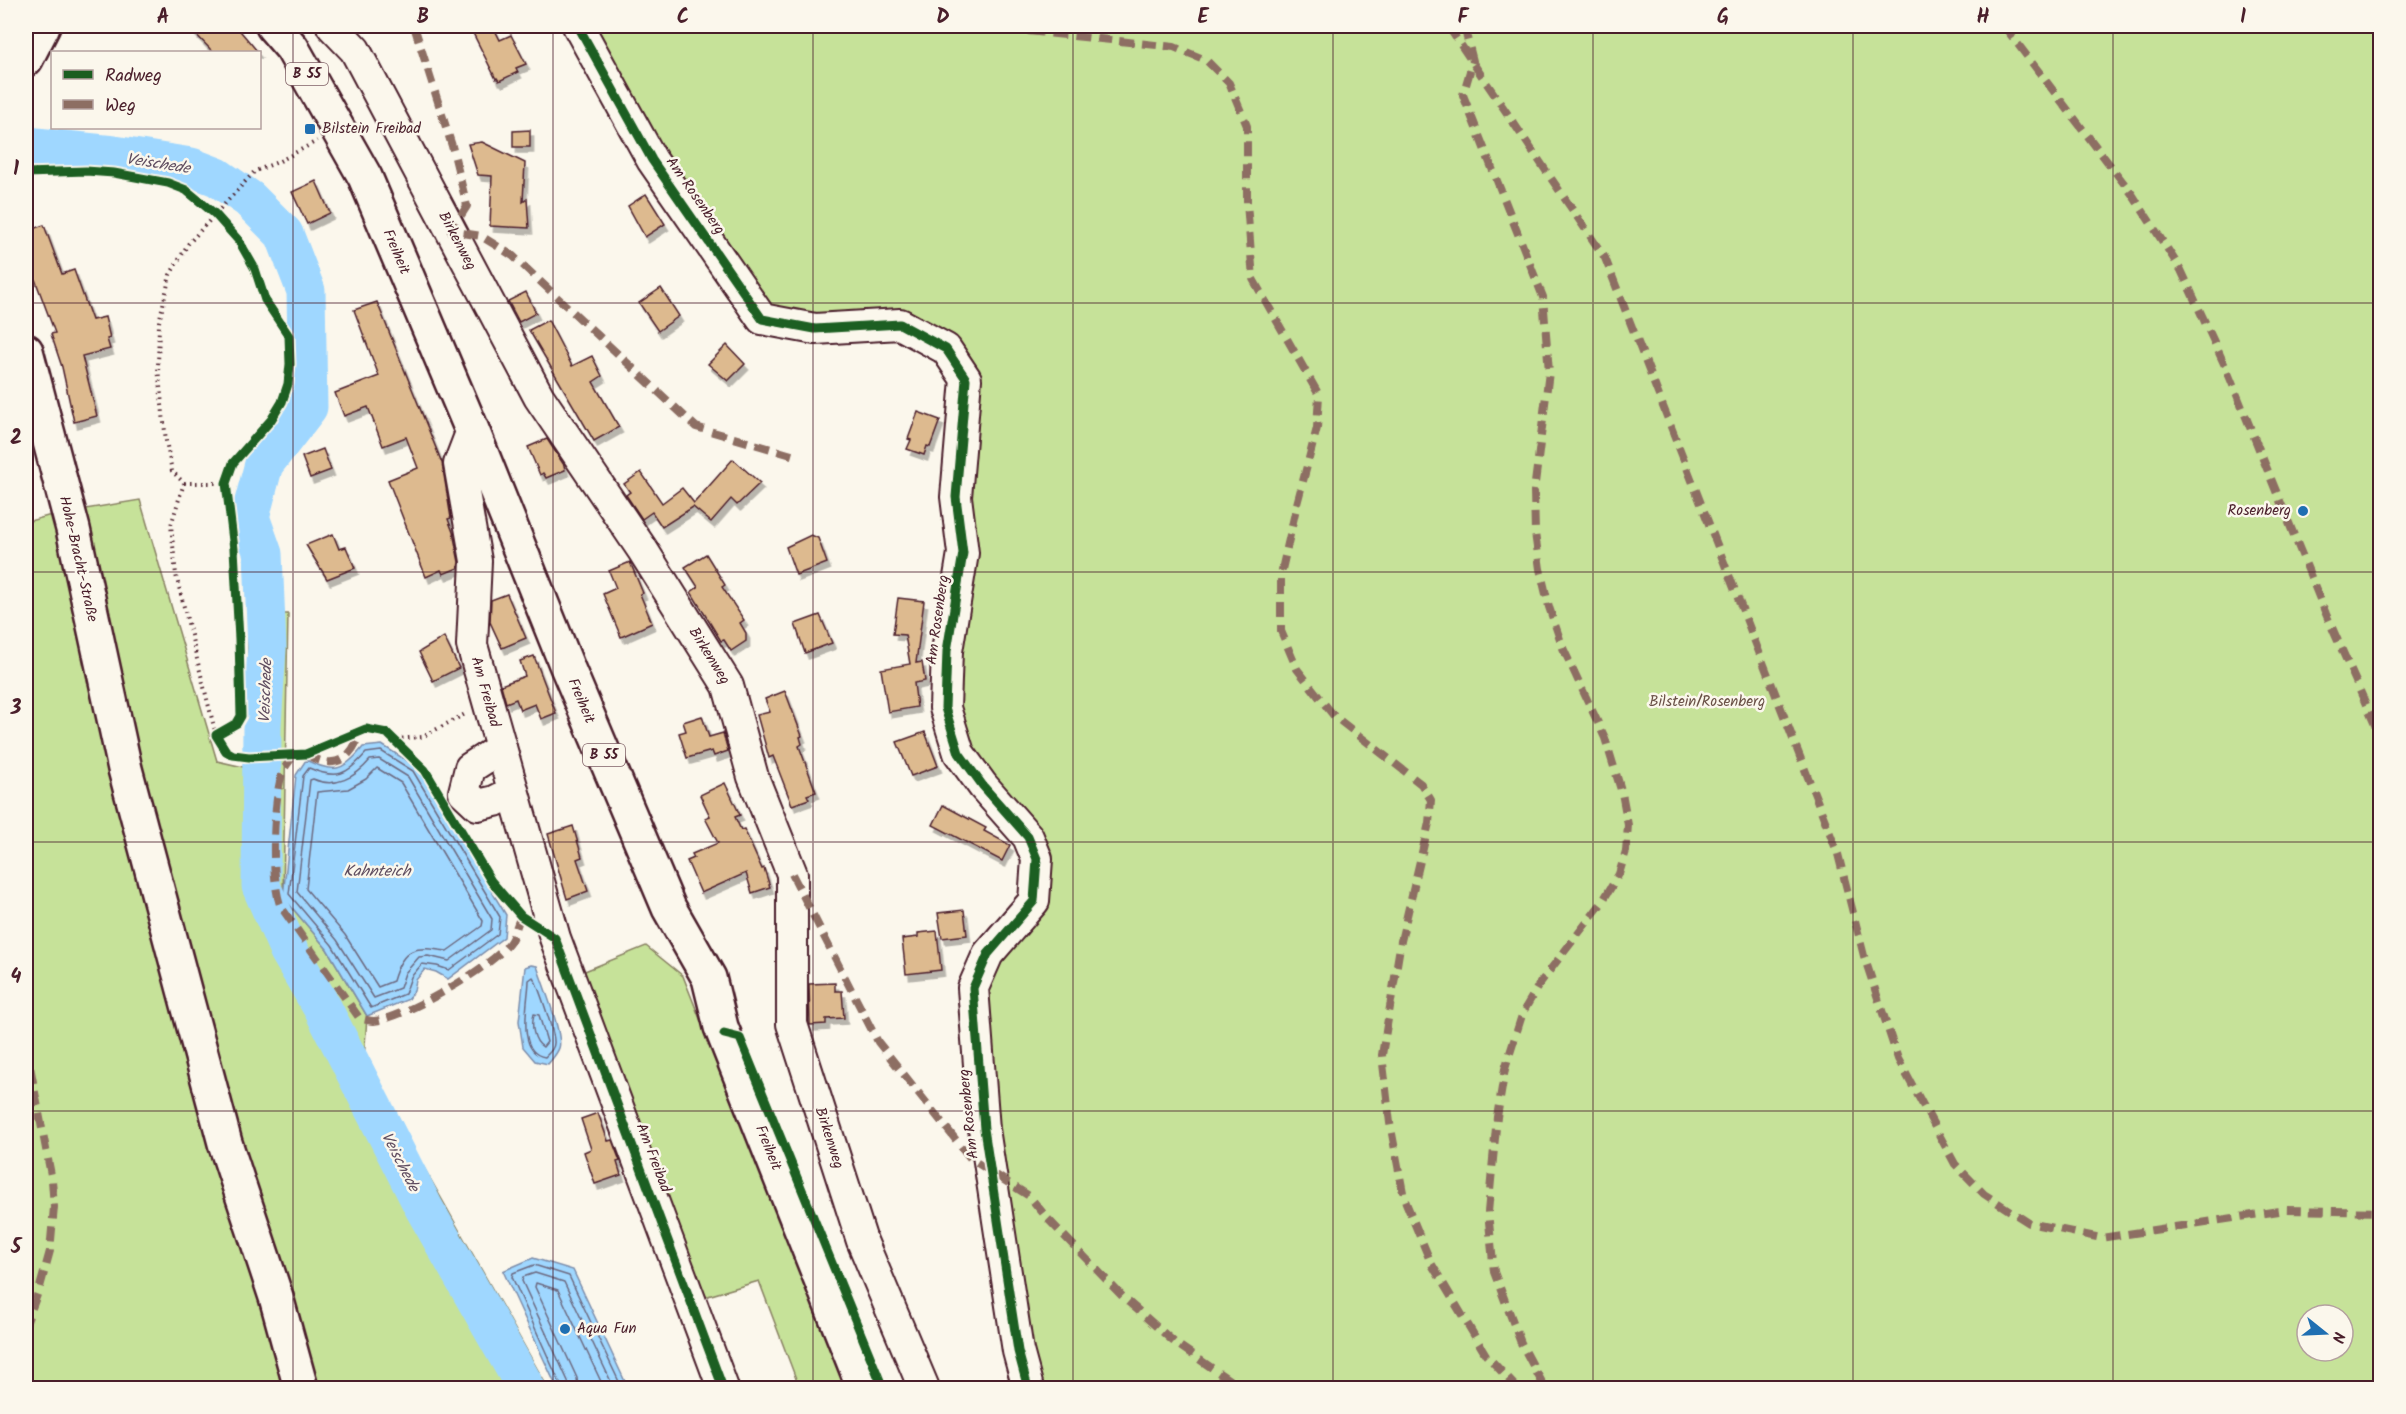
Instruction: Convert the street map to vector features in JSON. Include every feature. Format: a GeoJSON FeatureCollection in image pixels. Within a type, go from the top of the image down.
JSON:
{"type":"FeatureCollection","features":[{"type":"Feature","properties":{"kind":"main road"},"geometry":{"type":"LineString","coordinates":[[26,59],[44,26]]}},
{"type":"Feature","properties":{"kind":"main road","name":"Freiheit"},"geometry":{"type":"LineString","coordinates":[[273,26],[292,48],[365,177],[669,908],[709,978],[721,1027],[864,1389]]}},
{"type":"Feature","properties":{"kind":"main road","name":"Hohe-Bracht-Straße"},"geometry":{"type":"LineString","coordinates":[[26,351],[73,529],[125,769],[225,1143],[276,1297],[301,1389]]}},
{"type":"Feature","properties":{"kind":"street","name":"Birkenweg"},"geometry":{"type":"LineString","coordinates":[[332,26],[356,50],[539,397],[642,549],[729,686],[753,777],[792,874],[792,1024],[862,1241],[924,1389]]}},
{"type":"Feature","properties":{"kind":"street","name":"Am Rosenberg"},"geometry":{"type":"LineString","coordinates":[[578,26],[652,160],[762,319],[815,329],[900,324],[946,350],[966,379],[956,497],[963,553],[947,651],[945,708],[959,753],[983,786],[1028,837],[1037,859],[1034,901],[988,954],[973,988],[984,1129],[1018,1351],[1028,1389]]}},
{"type":"Feature","properties":{"kind":"street","name":"Am Freibad"},"geometry":{"type":"LineString","coordinates":[[472,430],[459,464],[476,561],[472,645],[555,938],[723,1389]]}},
{"type":"Feature","properties":{"kind":"street"},"geometry":{"type":"LineString","coordinates":[[501,748],[470,768],[464,792],[478,805],[495,801],[513,792]]}},
{"type":"Feature","properties":{"kind":"path"},"geometry":{"type":"LineString","coordinates":[[226,483],[184,483],[172,471],[166,441],[158,368],[159,322],[170,275],[188,244],[255,171],[278,162],[319,140],[336,125]]}},
{"type":"Feature","properties":{"kind":"path"},"geometry":{"type":"LineString","coordinates":[[184,483],[171,525],[176,575],[216,735]]}},
{"type":"Feature","properties":{"kind":"path"},"geometry":{"type":"LineString","coordinates":[[396,739],[422,737],[488,702]]}},
{"type":"Feature","properties":{"kind":"green space","name":"Bilstein/Rosenberg"},"geometry":{"type":"Polygon","coordinates":[[[578,26],[2380,26],[2380,1388],[1028,1388],[973,988],[1034,901],[1037,859],[945,708],[966,379],[900,324],[762,319],[578,26]]]}},
{"type":"Feature","properties":{"kind":"green space"},"geometry":{"type":"Polygon","coordinates":[[[140,500],[217,761],[248,768],[248,614],[288,614],[283,897],[327,949],[367,1016],[364,1061],[548,1388],[26,1388],[26,522],[55,514],[140,500]]]}},
{"type":"Feature","properties":{"kind":"green space"},"geometry":{"type":"Polygon","coordinates":[[[646,946],[683,976],[846,1388],[789,1388],[798,1384],[759,1281],[701,1298],[580,973],[646,946]]]}},
{"type":"Feature","properties":{"kind":"water","name":"Kahnteich"},"geometry":{"type":"Polygon","coordinates":[[[382,745],[417,767],[506,915],[504,937],[448,979],[425,969],[416,980],[414,991],[409,999],[367,1016],[327,949],[283,897],[296,775],[306,760],[324,767],[338,768],[350,761],[363,747],[382,745]]]}},
{"type":"Feature","properties":{"kind":"water"},"geometry":{"type":"Polygon","coordinates":[[[537,966],[552,1008],[560,1042],[556,1054],[548,1064],[535,1061],[523,1047],[519,1021],[525,967],[537,966]]]}},
{"type":"Feature","properties":{"kind":"water","name":"Aqua Fun"},"geometry":{"type":"Polygon","coordinates":[[[533,1258],[573,1270],[628,1388],[557,1388],[503,1271],[533,1258]]]}},
{"type":"Feature","properties":{"kind":"building"},"geometry":{"type":"Polygon","coordinates":[[[188,26],[236,26],[257,51],[212,51],[188,26]]]}},
{"type":"Feature","properties":{"kind":"building"},"geometry":{"type":"Polygon","coordinates":[[[493,26],[500,40],[511,35],[526,64],[516,68],[518,72],[499,81],[473,33],[493,26]]]}},
{"type":"Feature","properties":{"kind":"building"},"geometry":{"type":"Polygon","coordinates":[[[530,130],[530,147],[513,147],[513,131],[530,130]]]}},
{"type":"Feature","properties":{"kind":"building"},"geometry":{"type":"Polygon","coordinates":[[[482,142],[525,163],[523,202],[527,199],[529,228],[490,226],[492,176],[478,175],[468,144],[482,142]]]}},
{"type":"Feature","properties":{"kind":"building"},"geometry":{"type":"Polygon","coordinates":[[[316,181],[330,213],[307,224],[292,192],[316,181]]]}},
{"type":"Feature","properties":{"kind":"building"},"geometry":{"type":"Polygon","coordinates":[[[646,194],[665,224],[645,237],[628,206],[646,194]]]}},
{"type":"Feature","properties":{"kind":"building"},"geometry":{"type":"Polygon","coordinates":[[[44,225],[62,274],[74,270],[92,320],[105,317],[110,338],[107,339],[110,349],[82,356],[97,416],[74,422],[62,367],[51,334],[55,333],[26,255],[26,231],[44,225]]]}},
{"type":"Feature","properties":{"kind":"building"},"geometry":{"type":"Polygon","coordinates":[[[661,288],[679,316],[658,331],[639,303],[661,288]]]}},
{"type":"Feature","properties":{"kind":"building"},"geometry":{"type":"Polygon","coordinates":[[[526,292],[536,313],[519,322],[508,301],[526,292]]]}},
{"type":"Feature","properties":{"kind":"building"},"geometry":{"type":"Polygon","coordinates":[[[377,302],[442,463],[451,518],[448,519],[459,562],[458,568],[443,574],[441,570],[426,577],[388,480],[418,468],[406,437],[383,446],[368,407],[344,416],[335,393],[379,376],[354,310],[377,302]]]}},
{"type":"Feature","properties":{"kind":"building"},"geometry":{"type":"Polygon","coordinates":[[[548,320],[572,366],[592,356],[602,376],[593,382],[619,427],[594,441],[529,330],[548,320]]]}},
{"type":"Feature","properties":{"kind":"building"},"geometry":{"type":"Polygon","coordinates":[[[727,345],[745,364],[728,381],[708,364],[727,345]]]}},
{"type":"Feature","properties":{"kind":"building"},"geometry":{"type":"Polygon","coordinates":[[[918,412],[940,420],[930,447],[927,446],[924,455],[907,449],[911,440],[908,439],[918,412]]]}},
{"type":"Feature","properties":{"kind":"building"},"geometry":{"type":"Polygon","coordinates":[[[547,439],[565,470],[546,478],[543,473],[540,475],[528,447],[547,439]]]}},
{"type":"Feature","properties":{"kind":"building"},"geometry":{"type":"Polygon","coordinates":[[[323,449],[331,470],[310,478],[302,457],[323,449]]]}},
{"type":"Feature","properties":{"kind":"building"},"geometry":{"type":"Polygon","coordinates":[[[733,459],[760,483],[737,505],[731,499],[711,522],[693,507],[662,527],[652,512],[642,519],[626,495],[630,492],[624,484],[641,472],[662,503],[682,488],[694,503],[733,459]]]}},
{"type":"Feature","properties":{"kind":"building"},"geometry":{"type":"Polygon","coordinates":[[[333,534],[339,549],[346,547],[355,568],[327,579],[306,545],[333,534]]]}},
{"type":"Feature","properties":{"kind":"building"},"geometry":{"type":"Polygon","coordinates":[[[811,535],[818,538],[827,563],[796,575],[786,547],[811,535]]]}},
{"type":"Feature","properties":{"kind":"building"},"geometry":{"type":"Polygon","coordinates":[[[706,554],[725,585],[722,587],[744,620],[740,623],[746,633],[746,641],[731,651],[724,640],[721,641],[691,592],[698,587],[685,567],[706,554]]]}},
{"type":"Feature","properties":{"kind":"building"},"geometry":{"type":"Polygon","coordinates":[[[630,562],[652,623],[621,637],[603,594],[616,588],[609,571],[630,562]]]}},
{"type":"Feature","properties":{"kind":"building"},"geometry":{"type":"Polygon","coordinates":[[[507,594],[526,638],[502,648],[490,622],[491,600],[507,594]]]}},
{"type":"Feature","properties":{"kind":"building"},"geometry":{"type":"Polygon","coordinates":[[[898,598],[924,601],[916,663],[922,662],[925,681],[914,683],[917,707],[888,712],[881,669],[910,664],[905,635],[893,634],[898,598]]]}},
{"type":"Feature","properties":{"kind":"building"},"geometry":{"type":"Polygon","coordinates":[[[820,615],[832,643],[805,653],[795,624],[820,615]]]}},
{"type":"Feature","properties":{"kind":"building"},"geometry":{"type":"Polygon","coordinates":[[[444,637],[459,668],[433,681],[419,652],[444,637]]]}},
{"type":"Feature","properties":{"kind":"building"},"geometry":{"type":"Polygon","coordinates":[[[534,656],[556,713],[541,719],[535,704],[520,710],[516,699],[506,703],[501,685],[525,676],[520,661],[534,656]]]}},
{"type":"Feature","properties":{"kind":"building"},"geometry":{"type":"Polygon","coordinates":[[[785,691],[802,736],[800,737],[802,744],[799,746],[816,792],[807,795],[809,799],[792,805],[773,756],[769,758],[757,715],[770,712],[765,699],[785,691]]]}},
{"type":"Feature","properties":{"kind":"building"},"geometry":{"type":"Polygon","coordinates":[[[702,716],[709,737],[723,733],[728,751],[714,756],[712,751],[687,758],[679,733],[686,731],[683,722],[702,716]]]}},
{"type":"Feature","properties":{"kind":"building"},"geometry":{"type":"Polygon","coordinates":[[[925,732],[938,766],[911,776],[897,742],[925,732]]]}},
{"type":"Feature","properties":{"kind":"building"},"geometry":{"type":"Polygon","coordinates":[[[725,783],[740,815],[735,817],[741,830],[744,829],[762,869],[764,868],[770,887],[752,893],[746,873],[701,893],[687,861],[694,858],[692,854],[718,843],[705,818],[710,816],[700,795],[725,783]]]}},
{"type":"Feature","properties":{"kind":"building"},"geometry":{"type":"Polygon","coordinates":[[[943,805],[986,828],[984,831],[1010,845],[1002,861],[933,825],[943,805]]]}},
{"type":"Feature","properties":{"kind":"building"},"geometry":{"type":"Polygon","coordinates":[[[573,826],[582,857],[577,859],[588,891],[567,899],[548,834],[573,826]]]}},
{"type":"Feature","properties":{"kind":"building"},"geometry":{"type":"Polygon","coordinates":[[[964,910],[967,935],[942,938],[938,913],[964,910]]]}},
{"type":"Feature","properties":{"kind":"building"},"geometry":{"type":"Polygon","coordinates":[[[937,931],[941,970],[906,974],[902,939],[918,937],[918,933],[937,931]]]}},
{"type":"Feature","properties":{"kind":"building"},"geometry":{"type":"Polygon","coordinates":[[[835,983],[835,991],[842,991],[844,1018],[826,1019],[826,1024],[810,1025],[809,984],[835,983]]]}},
{"type":"Feature","properties":{"kind":"building"},"geometry":{"type":"Polygon","coordinates":[[[598,1113],[608,1141],[612,1140],[620,1161],[617,1162],[621,1175],[595,1184],[584,1152],[591,1149],[581,1119],[598,1113]]]}},
{"type":"Feature","properties":{"kind":"waterway","name":"Veischede"},"geometry":{"type":"LineString","coordinates":[[26,146],[114,155],[191,167],[217,177],[249,199],[284,234],[306,291],[308,407],[264,464],[250,517],[263,554],[267,648],[262,725],[261,886],[289,951],[323,1009],[424,1208],[526,1388]]}},
{"type":"Feature","properties":{"kind":"marked path"},"geometry":{"type":"LineString","coordinates":[[414,26],[452,146],[467,206],[451,231],[481,236],[513,256],[696,427],[795,456]]}},
{"type":"Feature","properties":{"kind":"marked path"},"geometry":{"type":"LineString","coordinates":[[982,26],[1174,47],[1206,60],[1229,83],[1247,126],[1247,203],[1253,279],[1319,395],[1317,428],[1281,574],[1281,631],[1297,669],[1334,716],[1421,784],[1431,800],[1429,823],[1401,941],[1382,1055],[1390,1123],[1404,1198],[1431,1263],[1486,1355],[1517,1388]]}},
{"type":"Feature","properties":{"kind":"marked path"},"geometry":{"type":"LineString","coordinates":[[1448,26],[1605,258],[1838,854],[1864,956],[1898,1059],[1955,1164],[1984,1194],[2029,1223],[2101,1238],[2286,1210],[2380,1212]]}},
{"type":"Feature","properties":{"kind":"marked path"},"geometry":{"type":"LineString","coordinates":[[1464,26],[1473,61],[1463,95],[1543,297],[1549,372],[1534,491],[1535,533],[1540,569],[1549,607],[1563,648],[1605,738],[1622,793],[1628,825],[1626,851],[1619,874],[1601,904],[1540,983],[1523,1012],[1505,1069],[1497,1117],[1488,1212],[1494,1272],[1521,1343],[1545,1388]]}},
{"type":"Feature","properties":{"kind":"marked path"},"geometry":{"type":"LineString","coordinates":[[2004,26],[2132,194],[2181,270],[2226,368],[2326,614],[2380,736]]}},
{"type":"Feature","properties":{"kind":"marked path"},"geometry":{"type":"LineString","coordinates":[[306,754],[325,762],[340,760],[352,750],[361,731]]}},
{"type":"Feature","properties":{"kind":"marked path"},"geometry":{"type":"LineString","coordinates":[[294,755],[283,771],[276,803],[274,861],[278,895],[281,907],[360,1019],[374,1021],[388,1018],[426,1001],[468,977],[501,952],[510,942],[521,916]]}},
{"type":"Feature","properties":{"kind":"marked path"},"geometry":{"type":"LineString","coordinates":[[792,874],[878,1042],[971,1159],[1029,1196],[1124,1298],[1174,1342],[1241,1388]]}},
{"type":"Feature","properties":{"kind":"marked path"},"geometry":{"type":"LineString","coordinates":[[26,1046],[52,1180],[54,1207],[50,1251],[26,1324]]}},
{"type":"Feature","properties":{"kind":"cycle path"},"geometry":{"type":"LineString","coordinates":[[578,26],[652,160],[762,319],[815,329],[900,324],[946,349],[966,379],[956,497],[963,553],[947,651],[945,708],[959,753],[983,786],[1028,837],[1037,859],[1034,901],[988,954],[973,988],[984,1129],[1018,1351],[1028,1388]]}},
{"type":"Feature","properties":{"kind":"cycle path"},"geometry":{"type":"LineString","coordinates":[[26,173],[86,171],[114,173],[168,183],[186,190],[215,214],[239,241],[255,269],[265,300],[289,336],[290,364],[288,384],[282,402],[271,420],[233,463],[226,483],[234,549],[241,716],[237,723],[216,735],[226,751],[233,755],[249,757],[306,754],[366,729],[387,733],[425,770],[491,881],[521,916],[555,938],[723,1388]]}},
{"type":"Feature","properties":{"kind":"cycle path"},"geometry":{"type":"LineString","coordinates":[[724,1034],[740,1038],[883,1388]]}},
{"type":"Feature","properties":{"kind":"place","name":"Bilstein Freibad"},"geometry":{"type":"Point","coordinates":[310,129]}},
{"type":"Feature","properties":{"kind":"place","name":"Rosenberg"},"geometry":{"type":"Point","coordinates":[2303,511]}},
{"type":"Feature","properties":{"kind":"place","name":"Aqua Fun"},"geometry":{"type":"Point","coordinates":[565,1329]}}]}
